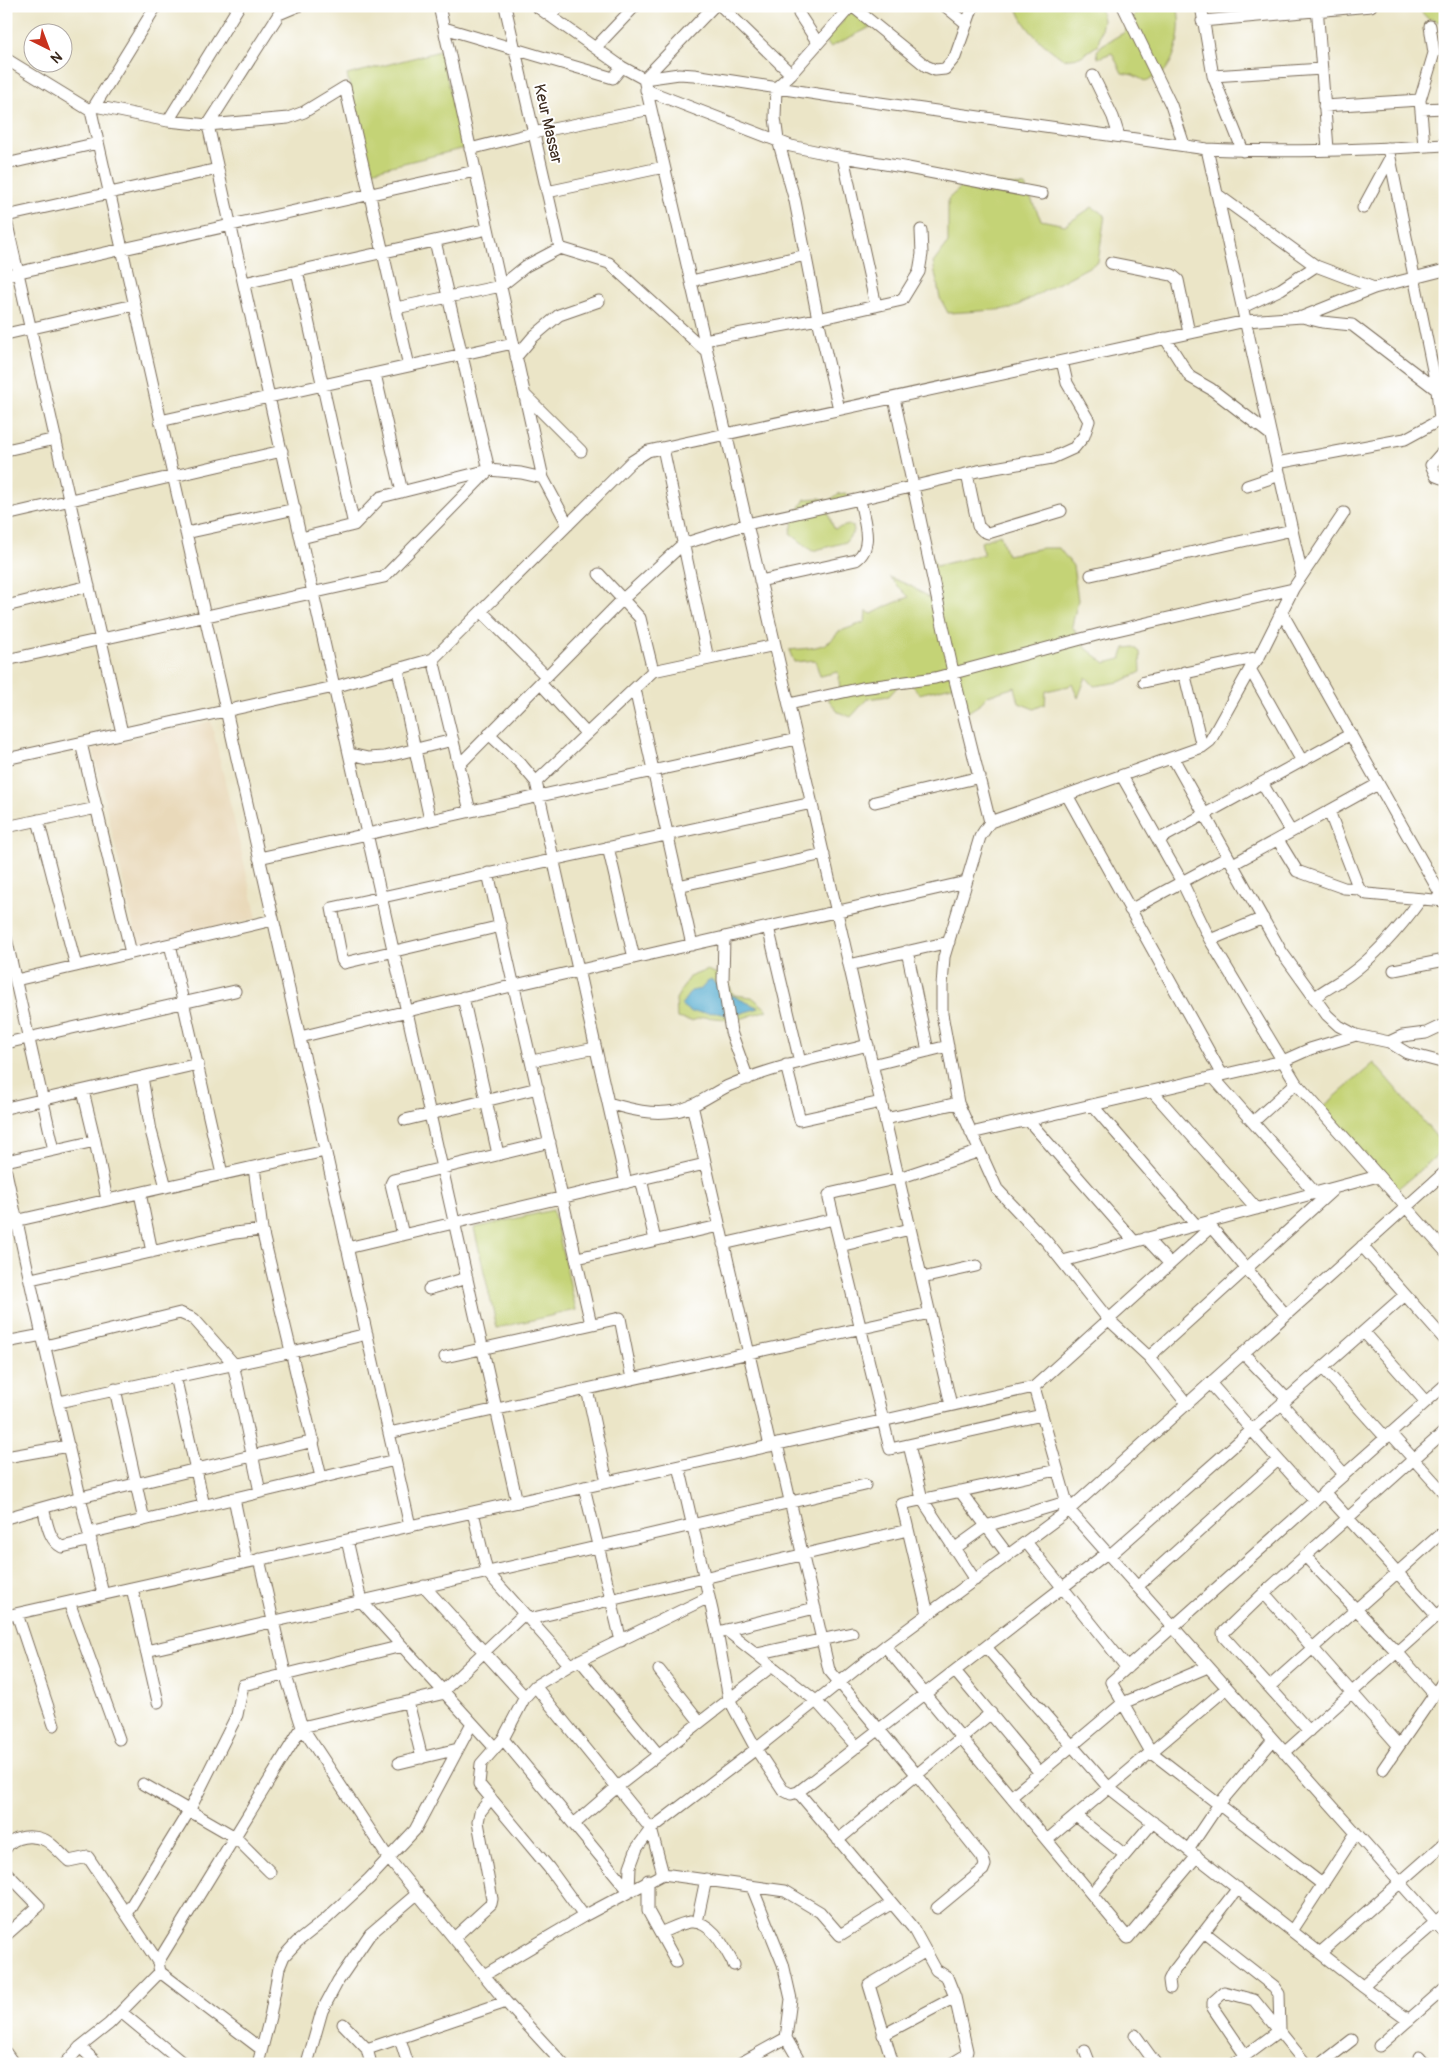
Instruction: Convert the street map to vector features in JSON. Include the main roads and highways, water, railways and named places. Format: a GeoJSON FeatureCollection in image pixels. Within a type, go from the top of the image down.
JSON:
{"type":"FeatureCollection","features":[{"type":"Feature","properties":{"kind":"water"},"geometry":{"type":"Polygon","coordinates":[[[710,979],[731,995],[759,1008],[731,1016],[718,1013],[690,1012],[681,1005],[691,991],[701,989],[710,979]]]}}]}
